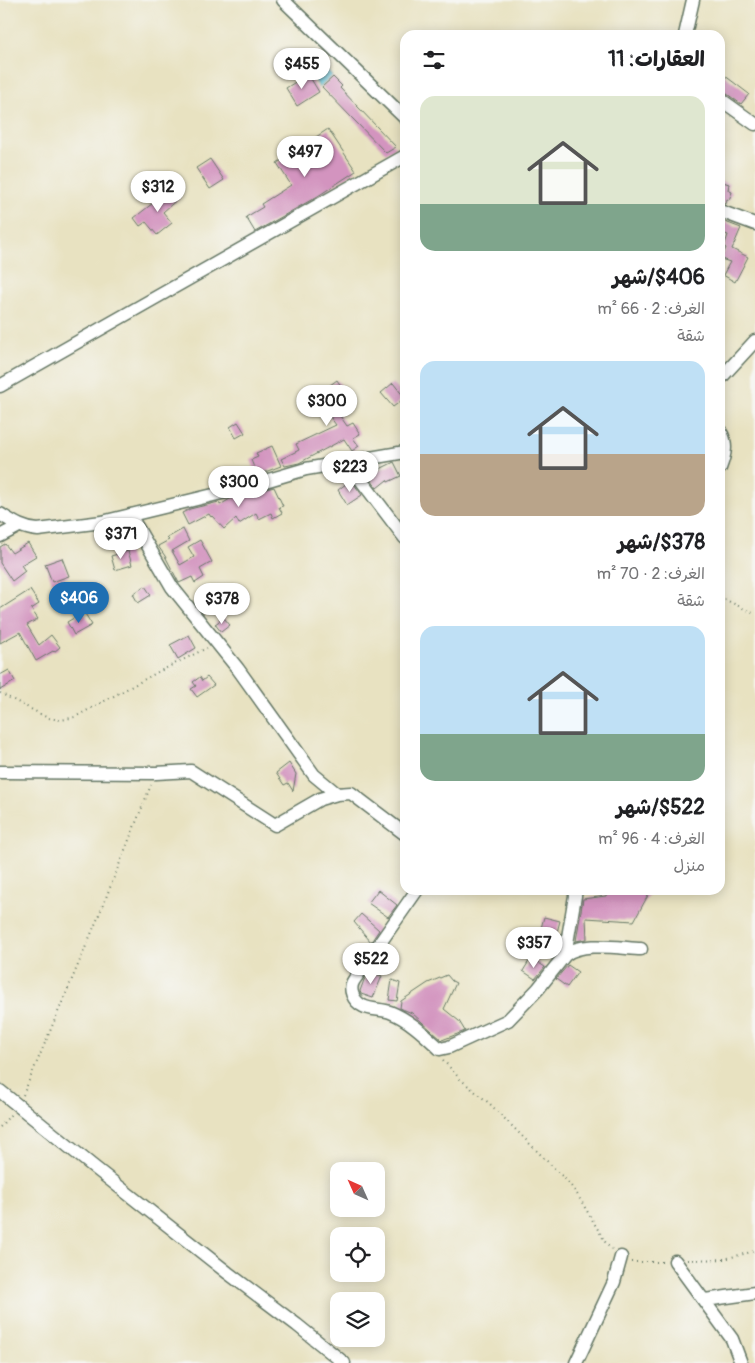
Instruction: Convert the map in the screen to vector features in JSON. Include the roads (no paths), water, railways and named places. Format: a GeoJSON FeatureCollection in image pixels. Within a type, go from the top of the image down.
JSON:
{"type":"FeatureCollection","features":[{"type":"Feature","properties":{"kind":"street"},"geometry":{"type":"LineString","coordinates":[[284,0],[400,113]]}},
{"type":"Feature","properties":{"kind":"street"},"geometry":{"type":"LineString","coordinates":[[686,30],[693,0]]}},
{"type":"Feature","properties":{"kind":"street"},"geometry":{"type":"LineString","coordinates":[[725,103],[755,124]]}},
{"type":"Feature","properties":{"kind":"street"},"geometry":{"type":"LineString","coordinates":[[0,386],[400,159]]}},
{"type":"Feature","properties":{"kind":"street"},"geometry":{"type":"LineString","coordinates":[[725,213],[755,224]]}},
{"type":"Feature","properties":{"kind":"street"},"geometry":{"type":"LineString","coordinates":[[725,374],[755,341]]}},
{"type":"Feature","properties":{"kind":"street"},"geometry":{"type":"LineString","coordinates":[[0,514],[19,526],[30,530],[102,522],[238,489],[306,469],[400,453]]}},
{"type":"Feature","properties":{"kind":"street"},"geometry":{"type":"LineString","coordinates":[[348,463],[400,531]]}},
{"type":"Feature","properties":{"kind":"street"},"geometry":{"type":"LineString","coordinates":[[130,515],[172,587],[238,669],[314,775],[337,794]]}},
{"type":"Feature","properties":{"kind":"street"},"geometry":{"type":"LineString","coordinates":[[0,536],[19,526]]}},
{"type":"Feature","properties":{"kind":"street"},"geometry":{"type":"LineString","coordinates":[[0,772],[156,773],[191,771],[275,825],[320,799],[337,794],[351,793],[400,830]]}},
{"type":"Feature","properties":{"kind":"street"},"geometry":{"type":"LineString","coordinates":[[414,895],[351,984],[351,991],[354,998],[363,1006],[389,1012],[416,1026],[440,1049],[449,1047],[508,1020],[538,989],[565,955],[578,948],[641,949]]}},
{"type":"Feature","properties":{"kind":"street"},"geometry":{"type":"LineString","coordinates":[[565,955],[575,895]]}},
{"type":"Feature","properties":{"kind":"street"},"geometry":{"type":"LineString","coordinates":[[0,1091],[344,1363]]}},
{"type":"Feature","properties":{"kind":"street"},"geometry":{"type":"LineString","coordinates":[[576,1363],[614,1282],[621,1257]]}},
{"type":"Feature","properties":{"kind":"street"},"geometry":{"type":"LineString","coordinates":[[676,1261],[732,1339],[741,1363]]}},
{"type":"Feature","properties":{"kind":"street"},"geometry":{"type":"LineString","coordinates":[[705,1300],[755,1293]]}},
{"type":"Feature","properties":{"kind":"water"},"geometry":{"type":"Polygon","coordinates":[[[319,62],[332,76],[319,88],[310,70],[319,62]]]}}]}
